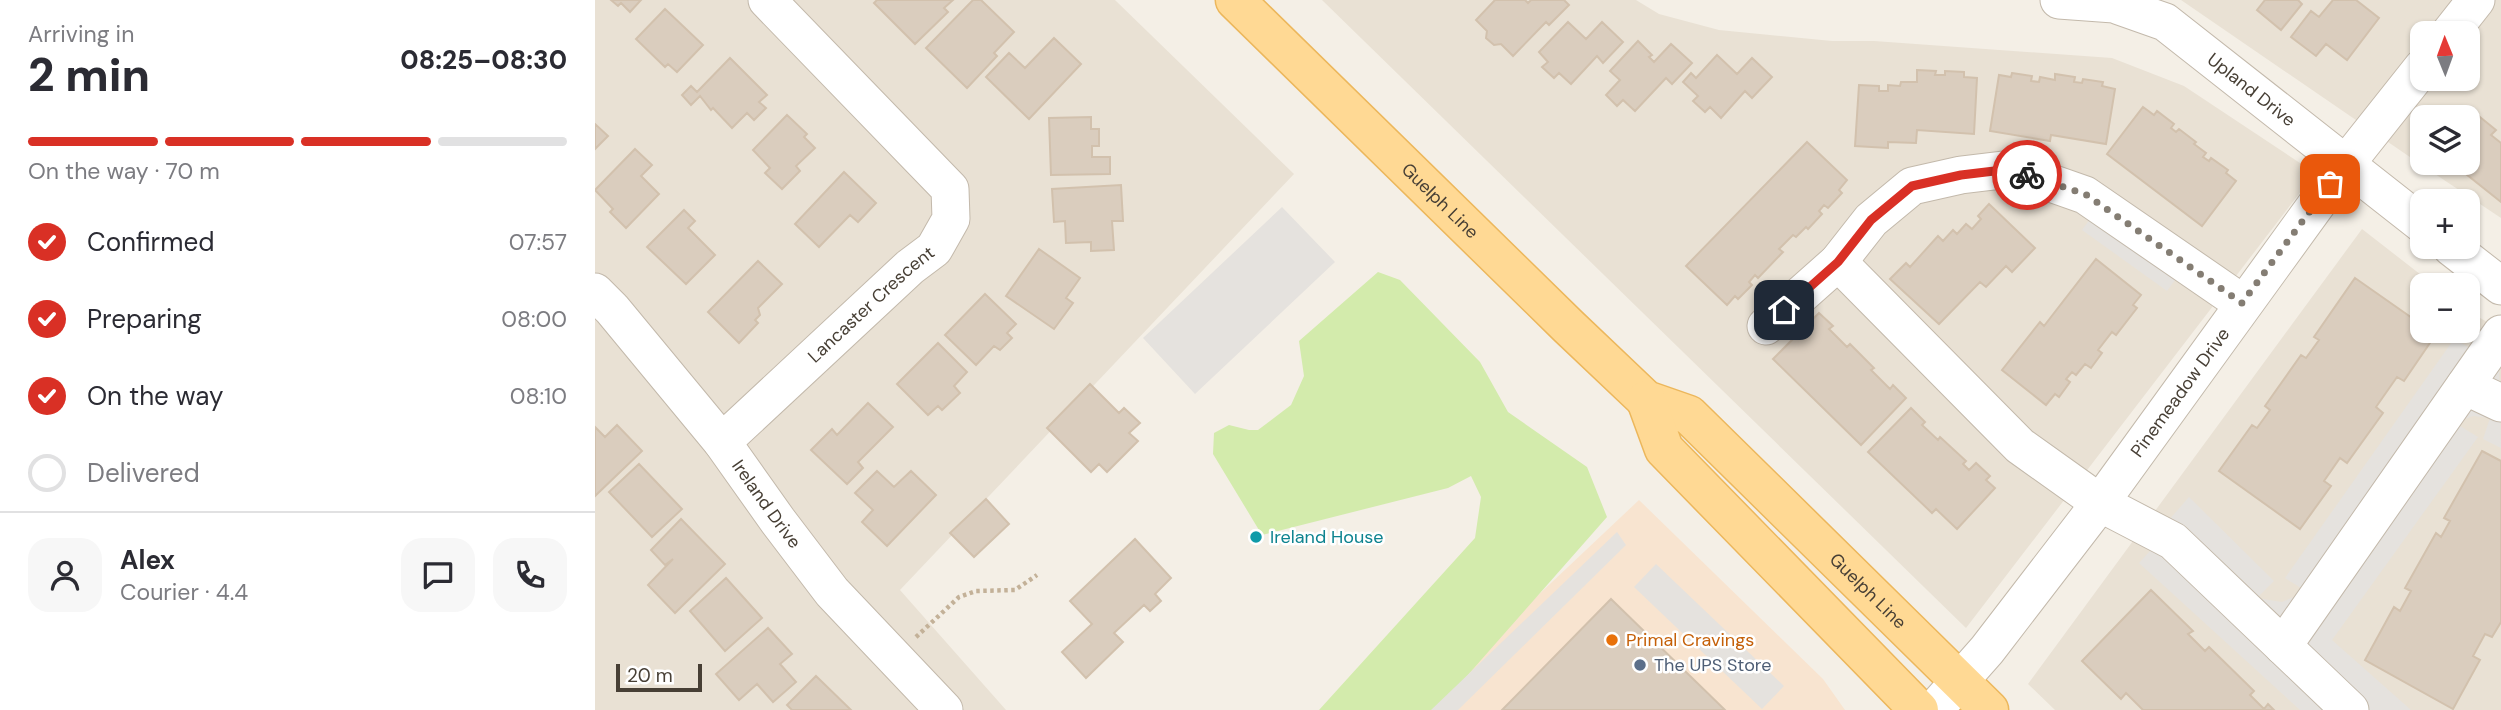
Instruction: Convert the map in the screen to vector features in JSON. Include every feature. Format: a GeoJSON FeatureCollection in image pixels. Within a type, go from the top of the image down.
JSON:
{"type":"FeatureCollection","features":[{"type":"Feature","properties":{"kind":"main road","name":"Guelph Line"},"geometry":{"type":"LineString","coordinates":[[1235,0],[1646,400],[1689,415],[1989,710]]}},
{"type":"Feature","properties":{"kind":"main road","name":"Guelph Line"},"geometry":{"type":"LineString","coordinates":[[1646,400],[1664,449],[1919,710]]}},
{"type":"Feature","properties":{"kind":"street","name":"Lancaster Crescent"},"geometry":{"type":"LineString","coordinates":[[722,442],[910,267],[934,249],[951,219],[950,189],[767,0]]}},
{"type":"Feature","properties":{"kind":"street","name":"Upland Drive"},"geometry":{"type":"LineString","coordinates":[[2059,0],[2113,4],[2165,22],[2410,215]]}},
{"type":"Feature","properties":{"kind":"street"},"geometry":{"type":"LineString","coordinates":[[2459,21],[2476,0]]}},
{"type":"Feature","properties":{"kind":"street","name":"Pinemeadow Drive"},"geometry":{"type":"LineString","coordinates":[[1934,710],[1961,682],[2100,503],[2242,303],[2345,164],[2410,83]]}},
{"type":"Feature","properties":{"kind":"street"},"geometry":{"type":"LineString","coordinates":[[1766,326],[1838,262],[1871,220],[1912,186],[1961,175],[2011,169],[2085,194],[2242,303]]}},
{"type":"Feature","properties":{"kind":"street"},"geometry":{"type":"LineString","coordinates":[[2466,259],[2501,286]]}},
{"type":"Feature","properties":{"kind":"street"},"geometry":{"type":"LineString","coordinates":[[1838,262],[2019,446],[2100,503],[2173,541],[2350,710]]}},
{"type":"Feature","properties":{"kind":"street","name":"Ireland Drive"},"geometry":{"type":"LineString","coordinates":[[595,292],[613,309],[722,442],[832,592],[944,710]]}},
{"type":"Feature","properties":{"kind":"street"},"geometry":{"type":"LineString","coordinates":[[2283,646],[2501,334]]}},
{"type":"Feature","properties":{"kind":"street"},"geometry":{"type":"LineString","coordinates":[[2466,386],[2501,403]]}},
{"type":"Feature","properties":{"kind":"path"},"geometry":{"type":"LineString","coordinates":[[895,657],[959,597],[976,591],[1016,590],[1037,575]]}},
{"type":"Feature","properties":{"kind":"shaded area"},"geometry":{"type":"Polygon","coordinates":[[[595,0],[1115,0],[1294,174],[900,590],[1006,710],[595,710],[595,0]]]}},
{"type":"Feature","properties":{"kind":"shaded area"},"geometry":{"type":"Polygon","coordinates":[[[1322,0],[1636,0],[1659,14],[1719,30],[1832,41],[1874,41],[2112,58],[2184,86],[2315,173],[1966,628],[1322,0]]]}},
{"type":"Feature","properties":{"kind":"shaded area"},"geometry":{"type":"Polygon","coordinates":[[[2181,0],[2501,0],[2501,218],[2480,204],[2480,189],[2458,189],[2436,175],[2480,175],[2480,105],[2410,105],[2410,157],[2181,0]]]}},
{"type":"Feature","properties":{"kind":"shaded area"},"geometry":{"type":"Polygon","coordinates":[[[1282,207],[1335,262],[1195,394],[1143,338],[1282,207]]]}},
{"type":"Feature","properties":{"kind":"shaded area"},"geometry":{"type":"Polygon","coordinates":[[[2093,215],[2178,276],[2167,291],[2082,230],[2093,215]]]}},
{"type":"Feature","properties":{"kind":"shaded area"},"geometry":{"type":"Polygon","coordinates":[[[2362,229],[2419,273],[2410,273],[2410,343],[2480,343],[2480,318],[2501,330],[2501,710],[2055,710],[2028,684],[2362,229]]]}},
{"type":"Feature","properties":{"kind":"shaded area"},"geometry":{"type":"Polygon","coordinates":[[[2451,343],[2461,343],[2499,364],[2501,448],[2483,439],[2490,418],[2473,416],[2455,423],[2478,437],[2332,640],[2411,710],[2300,710],[2139,563],[2174,525],[2168,521],[2189,497],[2274,581],[2257,598],[2282,602],[2296,596],[2301,588],[2285,578],[2451,343]]]}},
{"type":"Feature","properties":{"kind":"shaded area"},"geometry":{"type":"Polygon","coordinates":[[[1639,500],[1823,679],[1845,710],[1409,710],[1514,618],[1639,500]]]}},
{"type":"Feature","properties":{"kind":"shaded area"},"geometry":{"type":"Polygon","coordinates":[[[1617,532],[1626,545],[1458,710],[1431,710],[1617,532]]]}},
{"type":"Feature","properties":{"kind":"shaded area"},"geometry":{"type":"Polygon","coordinates":[[[1656,564],[1784,686],[1762,709],[1634,587],[1656,564]]]}},
{"type":"Feature","properties":{"kind":"green space"},"geometry":{"type":"Polygon","coordinates":[[[1378,272],[1400,280],[1480,362],[1508,412],[1587,467],[1607,517],[1437,710],[1319,710],[1475,538],[1481,497],[1471,476],[1448,488],[1262,535],[1213,454],[1214,433],[1229,425],[1258,430],[1291,405],[1304,376],[1299,341],[1378,272]]]}},
{"type":"Feature","properties":{"kind":"building"},"geometry":{"type":"Polygon","coordinates":[[[611,0],[641,0],[630,12],[621,3],[618,6],[611,0]]]}},
{"type":"Feature","properties":{"kind":"building"},"geometry":{"type":"Polygon","coordinates":[[[877,0],[953,0],[944,8],[948,12],[915,44],[874,3],[877,0]]]}},
{"type":"Feature","properties":{"kind":"building"},"geometry":{"type":"Polygon","coordinates":[[[973,0],[981,0],[1014,32],[994,53],[997,56],[967,88],[926,48],[973,0]]]}},
{"type":"Feature","properties":{"kind":"building"},"geometry":{"type":"Polygon","coordinates":[[[1495,0],[1525,0],[1528,3],[1531,0],[1564,0],[1569,5],[1549,25],[1546,22],[1513,56],[1501,44],[1494,45],[1486,38],[1487,31],[1476,20],[1495,0]]]}},
{"type":"Feature","properties":{"kind":"building"},"geometry":{"type":"Polygon","coordinates":[[[2265,0],[2298,0],[2302,4],[2281,30],[2257,10],[2265,0]]]}},
{"type":"Feature","properties":{"kind":"building"},"geometry":{"type":"Polygon","coordinates":[[[2333,0],[2356,0],[2379,18],[2347,60],[2326,44],[2316,56],[2291,37],[2311,11],[2319,17],[2333,0]]]}},
{"type":"Feature","properties":{"kind":"building"},"geometry":{"type":"Polygon","coordinates":[[[665,9],[703,45],[677,72],[668,64],[665,67],[636,39],[665,9]]]}},
{"type":"Feature","properties":{"kind":"building"},"geometry":{"type":"Polygon","coordinates":[[[1568,22],[1586,39],[1602,22],[1623,42],[1603,63],[1597,56],[1571,84],[1559,73],[1554,78],[1542,67],[1548,62],[1539,52],[1568,22]]]}},
{"type":"Feature","properties":{"kind":"building"},"geometry":{"type":"Polygon","coordinates":[[[1054,38],[1081,64],[1029,119],[986,77],[1009,53],[1025,68],[1054,38]]]}},
{"type":"Feature","properties":{"kind":"building"},"geometry":{"type":"Polygon","coordinates":[[[1638,41],[1652,55],[1649,57],[1654,62],[1671,44],[1692,63],[1672,84],[1666,78],[1635,111],[1623,100],[1617,106],[1606,95],[1620,80],[1610,71],[1638,41]]]}},
{"type":"Feature","properties":{"kind":"building"},"geometry":{"type":"Polygon","coordinates":[[[1717,55],[1737,74],[1752,58],[1772,77],[1752,98],[1745,91],[1721,118],[1710,107],[1705,112],[1693,101],[1698,96],[1683,82],[1691,73],[1696,78],[1717,55]]]}},
{"type":"Feature","properties":{"kind":"building"},"geometry":{"type":"Polygon","coordinates":[[[730,58],[767,95],[759,102],[766,108],[754,120],[747,113],[732,128],[713,108],[711,110],[700,96],[691,105],[682,95],[691,86],[697,92],[730,58]]]}},
{"type":"Feature","properties":{"kind":"building"},"geometry":{"type":"Polygon","coordinates":[[[1917,70],[1936,71],[1935,75],[1945,75],[1945,71],[1964,72],[1964,77],[1977,78],[1974,134],[1917,130],[1916,143],[1888,142],[1888,148],[1855,146],[1859,85],[1879,86],[1879,91],[1888,91],[1888,85],[1900,86],[1901,82],[1917,82],[1917,70]]]}},
{"type":"Feature","properties":{"kind":"building"},"geometry":{"type":"Polygon","coordinates":[[[2012,73],[2032,76],[2031,81],[2039,82],[2040,77],[2055,80],[2055,74],[2075,77],[2074,82],[2082,83],[2083,79],[2103,82],[2102,86],[2115,89],[2106,144],[2051,135],[2050,141],[1990,131],[1999,75],[2011,77],[2012,73]]]}},
{"type":"Feature","properties":{"kind":"building"},"geometry":{"type":"Polygon","coordinates":[[[2143,107],[2154,115],[2157,111],[2174,124],[2171,128],[2176,132],[2179,129],[2196,142],[2194,144],[2206,153],[2203,157],[2209,161],[2211,158],[2228,170],[2226,173],[2236,181],[2202,226],[2107,154],[2143,107]]]}},
{"type":"Feature","properties":{"kind":"building"},"geometry":{"type":"Polygon","coordinates":[[[787,115],[807,134],[804,137],[815,148],[796,166],[800,171],[782,189],[765,173],[770,168],[753,150],[787,115]]]}},
{"type":"Feature","properties":{"kind":"building"},"geometry":{"type":"Polygon","coordinates":[[[1091,117],[1091,129],[1099,129],[1099,146],[1092,146],[1092,157],[1110,157],[1110,174],[1051,175],[1049,118],[1091,117]]]}},
{"type":"Feature","properties":{"kind":"building"},"geometry":{"type":"Polygon","coordinates":[[[2480,117],[2496,130],[2491,135],[2501,143],[2501,202],[2467,175],[2480,175],[2480,117]]]}},
{"type":"Feature","properties":{"kind":"building"},"geometry":{"type":"Polygon","coordinates":[[[595,124],[608,136],[595,149],[595,124]]]}},
{"type":"Feature","properties":{"kind":"building"},"geometry":{"type":"Polygon","coordinates":[[[1807,142],[1847,180],[1839,190],[1842,193],[1828,208],[1824,205],[1819,211],[1822,214],[1808,229],[1806,227],[1796,237],[1793,235],[1779,249],[1783,252],[1758,278],[1755,275],[1749,282],[1752,285],[1738,299],[1735,296],[1727,305],[1686,266],[1807,142]]]}},
{"type":"Feature","properties":{"kind":"building"},"geometry":{"type":"Polygon","coordinates":[[[635,149],[652,165],[641,176],[659,194],[626,228],[610,212],[613,209],[595,190],[635,149]]]}},
{"type":"Feature","properties":{"kind":"building"},"geometry":{"type":"Polygon","coordinates":[[[844,172],[876,203],[858,222],[850,215],[819,247],[795,224],[844,172]]]}},
{"type":"Feature","properties":{"kind":"building"},"geometry":{"type":"Polygon","coordinates":[[[1121,185],[1123,221],[1112,221],[1114,250],[1091,251],[1091,242],[1066,243],[1065,221],[1054,222],[1052,189],[1121,185]]]}},
{"type":"Feature","properties":{"kind":"building"},"geometry":{"type":"Polygon","coordinates":[[[1989,204],[2035,248],[2012,272],[2006,266],[1986,287],[1980,282],[1939,324],[1890,279],[1906,263],[1910,267],[1938,236],[1943,241],[1953,230],[1957,234],[1966,224],[1972,229],[1981,219],[1978,216],[1989,204]]]}},
{"type":"Feature","properties":{"kind":"building"},"geometry":{"type":"Polygon","coordinates":[[[684,210],[695,221],[688,228],[715,255],[686,284],[647,247],[684,210]]]}},
{"type":"Feature","properties":{"kind":"building"},"geometry":{"type":"Polygon","coordinates":[[[1039,249],[1080,278],[1066,298],[1073,303],[1054,329],[1006,296],[1039,249]]]}},
{"type":"Feature","properties":{"kind":"building"},"geometry":{"type":"Polygon","coordinates":[[[2096,259],[2141,295],[2133,305],[2137,308],[2116,335],[2112,332],[2098,350],[2102,353],[2091,368],[2085,364],[2076,375],[2072,372],[2066,379],[2070,382],[2059,397],[2055,394],[2046,405],[2002,370],[2040,322],[2044,326],[2096,259]]]}},
{"type":"Feature","properties":{"kind":"building"},"geometry":{"type":"Polygon","coordinates":[[[758,261],[782,284],[758,308],[760,315],[755,320],[758,323],[739,343],[708,312],[758,261]]]}},
{"type":"Feature","properties":{"kind":"building"},"geometry":{"type":"Polygon","coordinates":[[[2355,278],[2410,317],[2410,343],[2430,343],[2404,381],[2397,377],[2376,407],[2383,413],[2347,463],[2340,458],[2324,481],[2331,486],[2300,529],[2219,471],[2252,425],[2257,428],[2270,410],[2265,406],[2301,355],[2306,358],[2319,340],[2314,337],[2355,278]]]}},
{"type":"Feature","properties":{"kind":"building"},"geometry":{"type":"Polygon","coordinates":[[[985,294],[1016,324],[1007,333],[1012,338],[1000,350],[994,346],[976,365],[945,335],[985,294]]]}},
{"type":"Feature","properties":{"kind":"building"},"geometry":{"type":"Polygon","coordinates":[[[1819,313],[1833,326],[1829,329],[1847,347],[1850,344],[1890,389],[1893,385],[1906,398],[1861,445],[1773,359],[1819,313]]]}},
{"type":"Feature","properties":{"kind":"building"},"geometry":{"type":"Polygon","coordinates":[[[938,343],[967,372],[954,386],[960,393],[942,410],[938,406],[928,415],[897,384],[938,343]]]}},
{"type":"Feature","properties":{"kind":"building"},"geometry":{"type":"Polygon","coordinates":[[[1090,384],[1119,413],[1124,408],[1140,423],[1129,433],[1138,441],[1107,472],[1099,464],[1091,472],[1047,428],[1090,384]]]}},
{"type":"Feature","properties":{"kind":"building"},"geometry":{"type":"Polygon","coordinates":[[[868,403],[893,427],[858,462],[863,468],[847,484],[811,450],[832,429],[837,435],[868,403]]]}},
{"type":"Feature","properties":{"kind":"building"},"geometry":{"type":"Polygon","coordinates":[[[1911,408],[1925,422],[1922,425],[1938,440],[1940,437],[1966,461],[1963,464],[1969,470],[1976,463],[1990,476],[1986,480],[1995,488],[1957,529],[1936,509],[1932,513],[1868,452],[1911,408]]]}},
{"type":"Feature","properties":{"kind":"building"},"geometry":{"type":"Polygon","coordinates":[[[617,425],[642,451],[595,496],[595,427],[605,437],[617,425]]]}},
{"type":"Feature","properties":{"kind":"building"},"geometry":{"type":"Polygon","coordinates":[[[2482,451],[2501,461],[2501,622],[2492,637],[2485,634],[2473,656],[2480,660],[2453,709],[2365,660],[2394,607],[2400,611],[2411,591],[2405,588],[2436,533],[2441,537],[2450,521],[2444,518],[2482,451]]]}},
{"type":"Feature","properties":{"kind":"building"},"geometry":{"type":"Polygon","coordinates":[[[639,464],[682,509],[652,537],[609,492],[639,464]]]}},
{"type":"Feature","properties":{"kind":"building"},"geometry":{"type":"Polygon","coordinates":[[[877,471],[894,487],[911,471],[936,495],[887,546],[862,522],[873,510],[855,493],[877,471]]]}},
{"type":"Feature","properties":{"kind":"building"},"geometry":{"type":"Polygon","coordinates":[[[986,499],[1009,524],[974,557],[950,533],[986,499]]]}},
{"type":"Feature","properties":{"kind":"building"},"geometry":{"type":"Polygon","coordinates":[[[681,519],[725,564],[675,613],[648,585],[673,559],[665,565],[651,550],[681,519]]]}},
{"type":"Feature","properties":{"kind":"building"},"geometry":{"type":"Polygon","coordinates":[[[1135,539],[1171,578],[1155,594],[1161,601],[1150,611],[1144,605],[1114,633],[1123,642],[1086,678],[1062,652],[1092,624],[1070,601],[1135,539]]]}},
{"type":"Feature","properties":{"kind":"building"},"geometry":{"type":"Polygon","coordinates":[[[726,578],[762,618],[725,651],[690,611],[726,578]]]}},
{"type":"Feature","properties":{"kind":"building"},"geometry":{"type":"Polygon","coordinates":[[[2151,590],[2193,631],[2188,634],[2205,651],[2209,647],[2254,691],[2250,695],[2264,709],[2268,704],[2274,710],[2143,710],[2126,693],[2121,699],[2082,661],[2151,590]]]}},
{"type":"Feature","properties":{"kind":"building"},"geometry":{"type":"Polygon","coordinates":[[[1611,599],[1725,710],[1502,710],[1611,599]]]}},
{"type":"Feature","properties":{"kind":"building"},"geometry":{"type":"Polygon","coordinates":[[[768,628],[792,654],[780,664],[796,682],[773,702],[757,684],[739,700],[716,674],[768,628]]]}},
{"type":"Feature","properties":{"kind":"building"},"geometry":{"type":"Polygon","coordinates":[[[816,676],[851,710],[792,710],[787,705],[816,676]]]}},
{"type":"Feature","properties":{"kind":"way so far"},"geometry":{"type":"LineString","coordinates":[[2027,175],[2085,194],[2242,303],[2330,184]]}},
{"type":"Feature","properties":{"kind":"place","name":"Ireland House"},"geometry":{"type":"Point","coordinates":[1256,537]}},
{"type":"Feature","properties":{"kind":"place","name":"Primal Cravings"},"geometry":{"type":"Point","coordinates":[1612,640]}},
{"type":"Feature","properties":{"kind":"place","name":"The UPS Store"},"geometry":{"type":"Point","coordinates":[1640,665]}},
{"type":"Feature","properties":{"kind":"route"},"geometry":{"type":"LineString","coordinates":[[1784,310],[1838,262],[1871,220],[1912,186],[1961,175],[2011,169],[2027,175]]}}]}
